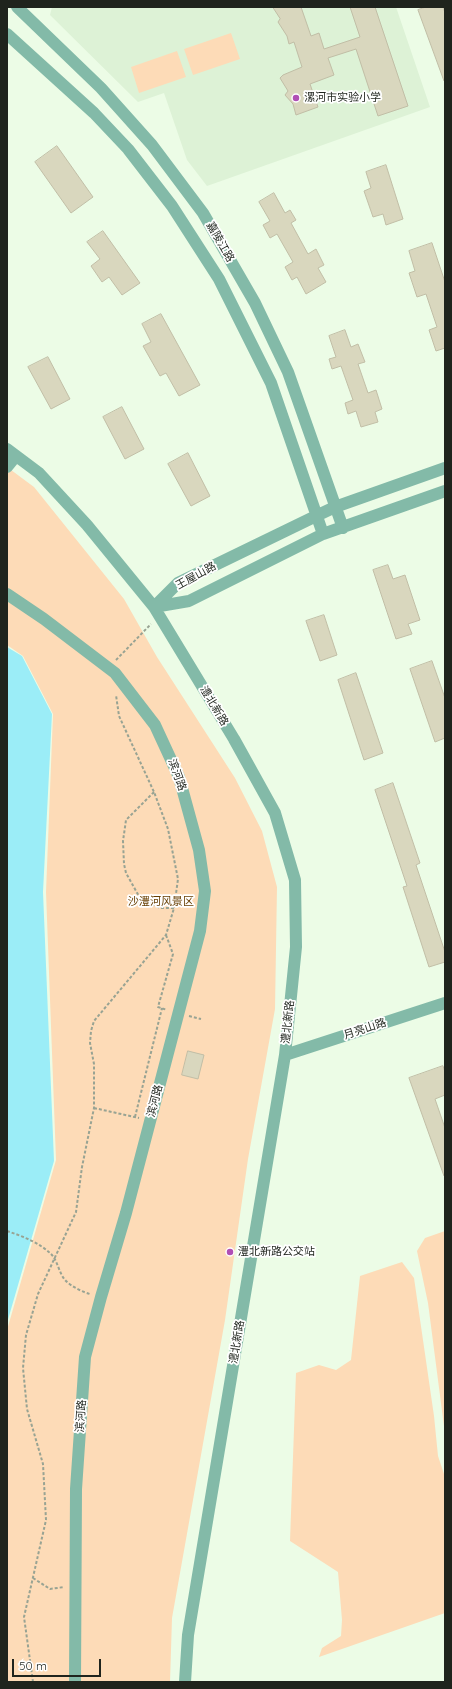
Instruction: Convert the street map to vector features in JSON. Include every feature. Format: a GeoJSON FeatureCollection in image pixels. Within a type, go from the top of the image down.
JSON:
{"type":"FeatureCollection","features":[{"type":"Feature","properties":{"kind":"street","name":"嘉陵江路"},"geometry":{"type":"LineString","coordinates":[[16,7],[101,88],[152,145],[203,213],[255,303],[288,372],[342,528]]}},
{"type":"Feature","properties":{"kind":"street","name":"嘉陵江路"},"geometry":{"type":"LineString","coordinates":[[7,34],[94,113],[128,149],[172,206],[218,279],[271,383],[323,534]]}},
{"type":"Feature","properties":{"kind":"street"},"geometry":{"type":"LineString","coordinates":[[112,132],[133,124]]}},
{"type":"Feature","properties":{"kind":"street"},"geometry":{"type":"LineString","coordinates":[[7,467],[11,452]]}},
{"type":"Feature","properties":{"kind":"street","name":"澧北新路"},"geometry":{"type":"LineString","coordinates":[[11,452],[39,473],[87,525],[156,612],[234,739],[275,813],[295,880],[296,947],[285,1055],[189,1628],[185,1682]]}},
{"type":"Feature","properties":{"kind":"street","name":"王屋山路"},"geometry":{"type":"LineString","coordinates":[[156,612],[178,583],[336,507],[445,468]]}},
{"type":"Feature","properties":{"kind":"street","name":"王屋山路"},"geometry":{"type":"LineString","coordinates":[[156,612],[189,601],[323,534],[445,491]]}},
{"type":"Feature","properties":{"kind":"street","name":"滨河路"},"geometry":{"type":"LineString","coordinates":[[7,594],[44,618],[112,671],[155,725],[179,776],[199,850],[206,891],[200,931],[126,1213],[85,1357],[76,1489],[75,1682]]}},
{"type":"Feature","properties":{"kind":"street","name":"月亮山路"},"geometry":{"type":"LineString","coordinates":[[285,1055],[445,1003]]}},
{"type":"Feature","properties":{"kind":"path"},"geometry":{"type":"LineString","coordinates":[[33,1682],[24,1617],[46,1520],[43,1464],[27,1409],[23,1368],[26,1335],[38,1294],[76,1212],[82,1167],[94,1108],[94,1064],[90,1043],[94,1021],[166,935],[174,908],[178,879],[168,829],[154,792],[119,716],[112,671],[156,612]]}},
{"type":"Feature","properties":{"kind":"path"},"geometry":{"type":"LineString","coordinates":[[154,792],[126,820],[123,841],[125,869],[140,898],[160,908],[174,908]]}},
{"type":"Feature","properties":{"kind":"path"},"geometry":{"type":"LineString","coordinates":[[166,935],[173,954],[158,1007],[201,1019]]}},
{"type":"Feature","properties":{"kind":"path"},"geometry":{"type":"LineString","coordinates":[[135,1117],[162,1008]]}},
{"type":"Feature","properties":{"kind":"path"},"geometry":{"type":"LineString","coordinates":[[94,1108],[150,1121]]}},
{"type":"Feature","properties":{"kind":"path"},"geometry":{"type":"LineString","coordinates":[[7,1231],[31,1240],[50,1252],[66,1280],[84,1292],[101,1297]]}},
{"type":"Feature","properties":{"kind":"path"},"geometry":{"type":"LineString","coordinates":[[33,1578],[50,1589],[76,1586]]}},
{"type":"Feature","properties":{"kind":"shaded area","name":"漯河市实验小学"},"geometry":{"type":"Polygon","coordinates":[[[52,7],[396,7],[430,107],[207,186],[187,160],[164,93],[138,102],[50,15],[52,7]]]}},
{"type":"Feature","properties":{"kind":"green space"},"geometry":{"type":"Polygon","coordinates":[[[231,33],[240,59],[193,75],[184,49],[231,33]]]}},
{"type":"Feature","properties":{"kind":"green space"},"geometry":{"type":"Polygon","coordinates":[[[177,51],[186,77],[139,93],[131,67],[177,51]]]}},
{"type":"Feature","properties":{"kind":"green space","name":"沙澧河风景区"},"geometry":{"type":"Polygon","coordinates":[[[7,467],[34,487],[124,599],[157,657],[235,778],[262,831],[277,887],[275,1009],[248,1159],[225,1320],[172,1618],[170,1682],[7,1682],[7,1330],[56,1160],[46,892],[53,714],[23,656],[7,645],[7,467]]]}},
{"type":"Feature","properties":{"kind":"green space"},"geometry":{"type":"Polygon","coordinates":[[[445,1231],[445,1434],[428,1303],[417,1251],[425,1238],[445,1231]]]}},
{"type":"Feature","properties":{"kind":"green space"},"geometry":{"type":"Polygon","coordinates":[[[402,1262],[414,1278],[434,1416],[438,1456],[445,1477],[445,1613],[319,1657],[322,1648],[341,1636],[342,1620],[338,1572],[290,1541],[296,1373],[319,1365],[336,1370],[351,1360],[360,1276],[402,1262]]]}},
{"type":"Feature","properties":{"kind":"water"},"geometry":{"type":"Polygon","coordinates":[[[7,647],[22,656],[52,714],[43,892],[54,1161],[7,1323],[7,647]]]}},
{"type":"Feature","properties":{"kind":"building"},"geometry":{"type":"Polygon","coordinates":[[[273,7],[301,7],[311,36],[319,33],[324,49],[360,37],[350,7],[375,7],[408,106],[378,116],[356,49],[328,58],[334,75],[310,84],[318,107],[296,115],[293,104],[285,95],[288,91],[280,78],[283,75],[302,67],[294,42],[289,44],[287,36],[278,22],[280,19],[273,7]]]}},
{"type":"Feature","properties":{"kind":"building"},"geometry":{"type":"Polygon","coordinates":[[[426,7],[443,7],[445,13],[445,81],[418,10],[426,7]]]}},
{"type":"Feature","properties":{"kind":"building"},"geometry":{"type":"Polygon","coordinates":[[[57,146],[93,197],[71,213],[35,162],[57,146]]]}},
{"type":"Feature","properties":{"kind":"building"},"geometry":{"type":"Polygon","coordinates":[[[386,165],[403,219],[386,225],[383,214],[373,217],[364,191],[371,188],[366,172],[386,165]]]}},
{"type":"Feature","properties":{"kind":"building"},"geometry":{"type":"Polygon","coordinates":[[[274,193],[285,213],[290,210],[296,220],[291,223],[308,254],[316,249],[324,265],[318,268],[326,282],[306,294],[297,277],[292,280],[285,267],[293,262],[277,234],[270,238],[263,225],[270,221],[259,202],[274,193]]]}},
{"type":"Feature","properties":{"kind":"building"},"geometry":{"type":"Polygon","coordinates":[[[103,231],[140,283],[122,295],[109,277],[102,282],[91,266],[100,259],[87,242],[103,231]]]}},
{"type":"Feature","properties":{"kind":"building"},"geometry":{"type":"Polygon","coordinates":[[[432,243],[445,282],[445,348],[436,351],[429,330],[437,327],[426,294],[417,297],[409,273],[415,271],[409,251],[432,243]]]}},
{"type":"Feature","properties":{"kind":"building"},"geometry":{"type":"Polygon","coordinates":[[[161,314],[200,385],[179,396],[166,373],[160,376],[143,346],[151,342],[142,324],[161,314]]]}},
{"type":"Feature","properties":{"kind":"building"},"geometry":{"type":"Polygon","coordinates":[[[345,330],[351,347],[358,344],[365,362],[358,364],[368,393],[376,390],[382,409],[375,412],[378,422],[361,427],[356,411],[348,414],[345,403],[353,400],[341,366],[332,369],[329,359],[336,357],[329,336],[345,330]]]}},
{"type":"Feature","properties":{"kind":"building"},"geometry":{"type":"Polygon","coordinates":[[[48,357],[70,399],[51,409],[28,367],[48,357]]]}},
{"type":"Feature","properties":{"kind":"building"},"geometry":{"type":"Polygon","coordinates":[[[122,407],[144,449],[125,459],[103,417],[122,407]]]}},
{"type":"Feature","properties":{"kind":"building"},"geometry":{"type":"Polygon","coordinates":[[[188,453],[210,496],[191,506],[168,464],[188,453]]]}},
{"type":"Feature","properties":{"kind":"building"},"geometry":{"type":"Polygon","coordinates":[[[388,565],[393,579],[405,575],[420,620],[408,624],[412,634],[396,639],[373,570],[388,565]]]}},
{"type":"Feature","properties":{"kind":"building"},"geometry":{"type":"Polygon","coordinates":[[[324,615],[337,655],[320,661],[306,621],[324,615]]]}},
{"type":"Feature","properties":{"kind":"building"},"geometry":{"type":"Polygon","coordinates":[[[432,661],[445,698],[445,738],[435,742],[410,669],[432,661]]]}},
{"type":"Feature","properties":{"kind":"building"},"geometry":{"type":"Polygon","coordinates":[[[356,673],[383,753],[364,760],[338,680],[356,673]]]}},
{"type":"Feature","properties":{"kind":"building"},"geometry":{"type":"Polygon","coordinates":[[[393,783],[420,863],[416,865],[445,952],[445,962],[429,967],[403,887],[407,886],[375,790],[393,783]]]}},
{"type":"Feature","properties":{"kind":"building"},"geometry":{"type":"Polygon","coordinates":[[[188,1051],[204,1055],[198,1079],[182,1075],[188,1051]]]}},
{"type":"Feature","properties":{"kind":"building"},"geometry":{"type":"Polygon","coordinates":[[[443,1066],[445,1072],[445,1095],[435,1099],[445,1128],[445,1176],[409,1078],[443,1066]]]}},
{"type":"Feature","properties":{"kind":"place","name":"漯河市实验小学"},"geometry":{"type":"Point","coordinates":[296,98]}},
{"type":"Feature","properties":{"kind":"place","name":"澧北新路公交站"},"geometry":{"type":"Point","coordinates":[230,1252]}}]}
